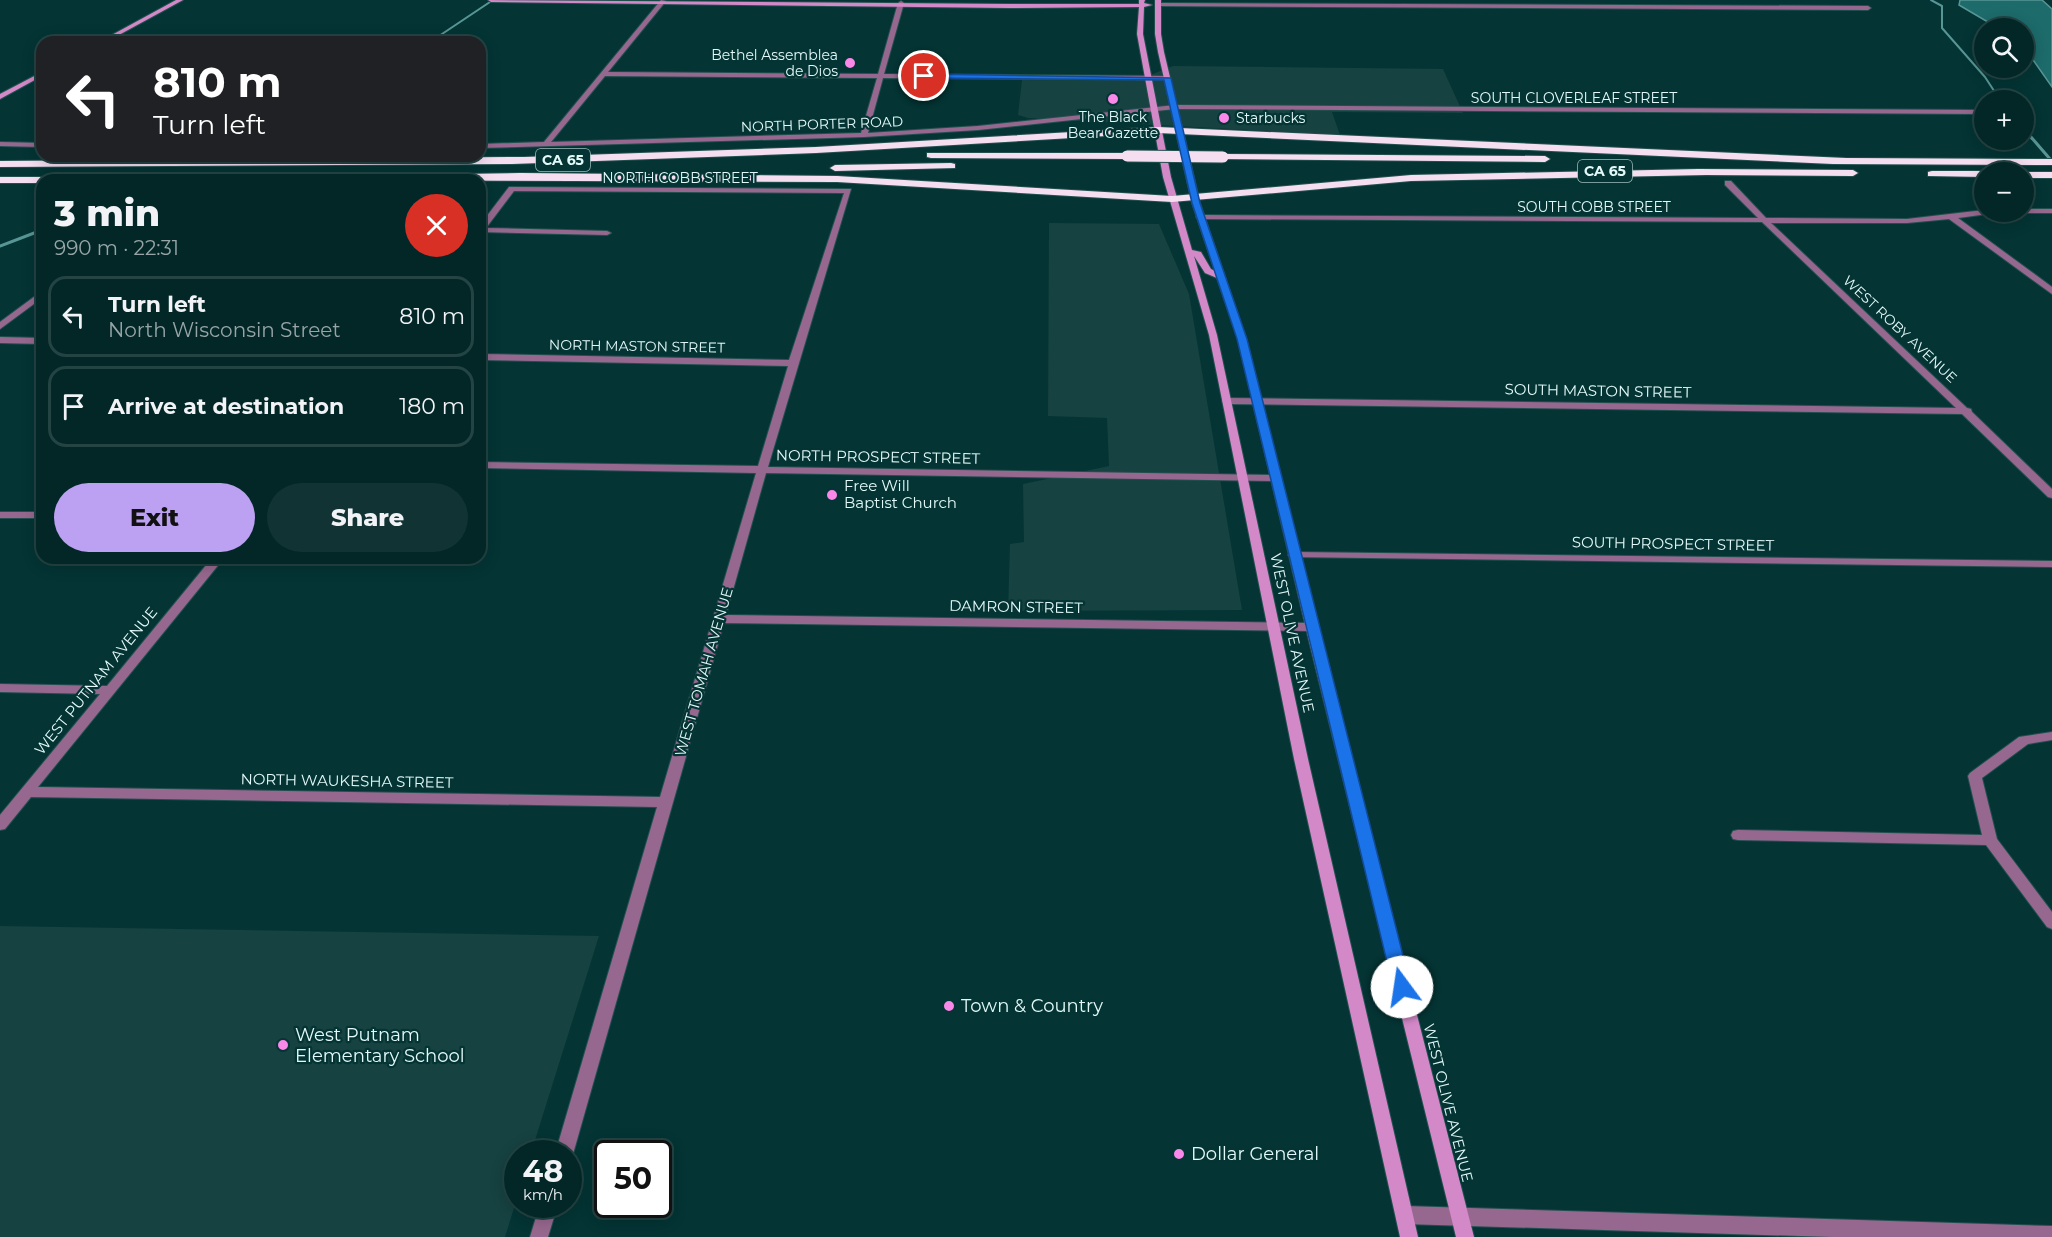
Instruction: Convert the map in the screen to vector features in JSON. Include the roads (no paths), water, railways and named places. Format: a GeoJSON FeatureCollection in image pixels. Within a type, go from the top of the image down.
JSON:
{"type":"FeatureCollection","features":[{"type":"Feature","properties":{"kind":"highway"},"geometry":{"type":"LineString","coordinates":[[512,161],[816,150],[1180,130],[1846,161]]}},
{"type":"Feature","properties":{"kind":"highway","name":"CA 65"},"geometry":{"type":"LineString","coordinates":[[486,161],[855,155],[2052,162]]}},
{"type":"Feature","properties":{"kind":"highway","name":"CA 65"},"geometry":{"type":"LineString","coordinates":[[0,164],[341,162]]}},
{"type":"Feature","properties":{"kind":"highway","name":"CA 65"},"geometry":{"type":"LineString","coordinates":[[486,177],[866,167],[1869,173]]}},
{"type":"Feature","properties":{"kind":"highway"},"geometry":{"type":"LineString","coordinates":[[509,177],[837,179],[1172,199],[1411,178],[1708,172]]}},
{"type":"Feature","properties":{"kind":"highway"},"geometry":{"type":"LineString","coordinates":[[1915,174],[1974,174]]}},
{"type":"Feature","properties":{"kind":"highway"},"geometry":{"type":"LineString","coordinates":[[2034,175],[2052,175]]}},
{"type":"Feature","properties":{"kind":"highway"},"geometry":{"type":"LineString","coordinates":[[0,180],[36,180]]}},
{"type":"Feature","properties":{"kind":"main road"},"geometry":{"type":"LineString","coordinates":[[113,36],[180,0]]}},
{"type":"Feature","properties":{"kind":"main road"},"geometry":{"type":"LineString","coordinates":[[491,0],[1159,3]]}},
{"type":"Feature","properties":{"kind":"main road","name":"WEST OLIVE AVENUE"},"geometry":{"type":"LineString","coordinates":[[1142,3],[1140,34],[1172,199],[1205,307],[1227,401],[1273,627],[1410,1237]]}},
{"type":"Feature","properties":{"kind":"main road","name":"WEST OLIVE AVENUE"},"geometry":{"type":"LineString","coordinates":[[1159,3],[1158,34],[1195,198],[1242,339],[1465,1237]]}},
{"type":"Feature","properties":{"kind":"main road"},"geometry":{"type":"LineString","coordinates":[[0,97],[36,77]]}},
{"type":"Feature","properties":{"kind":"main road"},"geometry":{"type":"LineString","coordinates":[[1188,252],[1198,254],[1208,271],[1221,277]]}},
{"type":"Feature","properties":{"kind":"street"},"geometry":{"type":"LineString","coordinates":[[1612,0],[1619,6]]}},
{"type":"Feature","properties":{"kind":"street"},"geometry":{"type":"LineString","coordinates":[[1159,3],[1323,2],[1868,8],[1855,0]]}},
{"type":"Feature","properties":{"kind":"street"},"geometry":{"type":"LineString","coordinates":[[546,144],[664,1]]}},
{"type":"Feature","properties":{"kind":"street"},"geometry":{"type":"LineString","coordinates":[[864,135],[901,3]]}},
{"type":"Feature","properties":{"kind":"street"},"geometry":{"type":"LineString","coordinates":[[605,74],[1167,78]]}},
{"type":"Feature","properties":{"kind":"street","name":"NORTH PORTER ROAD"},"geometry":{"type":"LineString","coordinates":[[486,146],[864,135],[978,128],[1164,108]]}},
{"type":"Feature","properties":{"kind":"street","name":"SOUTH CLOVERLEAF STREET"},"geometry":{"type":"LineString","coordinates":[[1164,108],[1974,112]]}},
{"type":"Feature","properties":{"kind":"street"},"geometry":{"type":"LineString","coordinates":[[0,144],[36,145]]}},
{"type":"Feature","properties":{"kind":"street","name":"WEST ROBY AVENUE"},"geometry":{"type":"LineString","coordinates":[[1728,183],[1764,221],[1968,411],[2052,495]]}},
{"type":"Feature","properties":{"kind":"street","name":"NORTH COBB STREET"},"geometry":{"type":"LineString","coordinates":[[486,222],[512,189],[848,191]]}},
{"type":"Feature","properties":{"kind":"street","name":"WEST TOMAH AVENUE"},"geometry":{"type":"LineString","coordinates":[[568,1140],[668,802],[793,363],[848,191]]}},
{"type":"Feature","properties":{"kind":"street"},"geometry":{"type":"LineString","coordinates":[[2034,211],[2052,211]]}},
{"type":"Feature","properties":{"kind":"street","name":"SOUTH COBB STREET"},"geometry":{"type":"LineString","coordinates":[[1200,217],[1907,221],[1974,214]]}},
{"type":"Feature","properties":{"kind":"street"},"geometry":{"type":"LineString","coordinates":[[1952,217],[2052,291]]}},
{"type":"Feature","properties":{"kind":"street"},"geometry":{"type":"LineString","coordinates":[[486,230],[607,232]]}},
{"type":"Feature","properties":{"kind":"street"},"geometry":{"type":"LineString","coordinates":[[0,326],[36,299]]}},
{"type":"Feature","properties":{"kind":"street"},"geometry":{"type":"LineString","coordinates":[[0,340],[36,341]]}},
{"type":"Feature","properties":{"kind":"street","name":"NORTH MASTON STREET"},"geometry":{"type":"LineString","coordinates":[[486,357],[793,363]]}},
{"type":"Feature","properties":{"kind":"street","name":"SOUTH MASTON STREET"},"geometry":{"type":"LineString","coordinates":[[1227,401],[1968,411]]}},
{"type":"Feature","properties":{"kind":"street","name":"NORTH PROSPECT STREET"},"geometry":{"type":"LineString","coordinates":[[486,465],[1275,478]]}},
{"type":"Feature","properties":{"kind":"street"},"geometry":{"type":"LineString","coordinates":[[0,515],[36,515]]}},
{"type":"Feature","properties":{"kind":"street","name":"SOUTH PROSPECT STREET"},"geometry":{"type":"LineString","coordinates":[[1294,555],[2052,564]]}},
{"type":"Feature","properties":{"kind":"street","name":"WEST PUTNAM AVENUE"},"geometry":{"type":"LineString","coordinates":[[0,825],[213,564]]}},
{"type":"Feature","properties":{"kind":"street","name":"DAMRON STREET"},"geometry":{"type":"LineString","coordinates":[[719,619],[1312,627]]}},
{"type":"Feature","properties":{"kind":"street"},"geometry":{"type":"LineString","coordinates":[[0,688],[111,690]]}},
{"type":"Feature","properties":{"kind":"street"},"geometry":{"type":"LineString","coordinates":[[2052,736],[2024,740],[1975,776],[1990,840],[2052,923]]}},
{"type":"Feature","properties":{"kind":"street","name":"NORTH WAUKESHA STREET"},"geometry":{"type":"LineString","coordinates":[[26,792],[668,802]]}},
{"type":"Feature","properties":{"kind":"street"},"geometry":{"type":"LineString","coordinates":[[1738,835],[1990,840]]}},
{"type":"Feature","properties":{"kind":"street"},"geometry":{"type":"LineString","coordinates":[[1405,1215],[2052,1235]]}},
{"type":"Feature","properties":{"kind":"street"},"geometry":{"type":"LineString","coordinates":[[539,1237],[545,1218]]}},
{"type":"Feature","properties":{"kind":"water"},"geometry":{"type":"Polygon","coordinates":[[[1960,0],[2042,0],[2052,9],[2052,87],[2034,61],[2034,18],[1981,18],[1959,5],[1960,0]]]}},
{"type":"Feature","properties":{"kind":"waterway"},"geometry":{"type":"LineString","coordinates":[[439,36],[493,0]]}},
{"type":"Feature","properties":{"kind":"waterway"},"geometry":{"type":"LineString","coordinates":[[1931,0],[1942,6],[1942,28],[1993,90]]}},
{"type":"Feature","properties":{"kind":"waterway"},"geometry":{"type":"LineString","coordinates":[[2034,140],[2050,159]]}},
{"type":"Feature","properties":{"kind":"waterway"},"geometry":{"type":"LineString","coordinates":[[0,246],[36,232]]}},
{"type":"Feature","properties":{"kind":"place","name":"Bethel Assemblea de Dios"},"geometry":{"type":"Point","coordinates":[850,63]}},
{"type":"Feature","properties":{"kind":"place","name":"The Black Bear Gazette"},"geometry":{"type":"Point","coordinates":[1113,99]}},
{"type":"Feature","properties":{"kind":"place","name":"Starbucks"},"geometry":{"type":"Point","coordinates":[1224,118]}},
{"type":"Feature","properties":{"kind":"place","name":"Free Will Baptist Church"},"geometry":{"type":"Point","coordinates":[832,495]}},
{"type":"Feature","properties":{"kind":"place","name":"Town & Country"},"geometry":{"type":"Point","coordinates":[949,1006]}},
{"type":"Feature","properties":{"kind":"place","name":"West Putnam Elementary School"},"geometry":{"type":"Point","coordinates":[283,1045]}},
{"type":"Feature","properties":{"kind":"place","name":"Dollar General"},"geometry":{"type":"Point","coordinates":[1179,1154]}}]}
